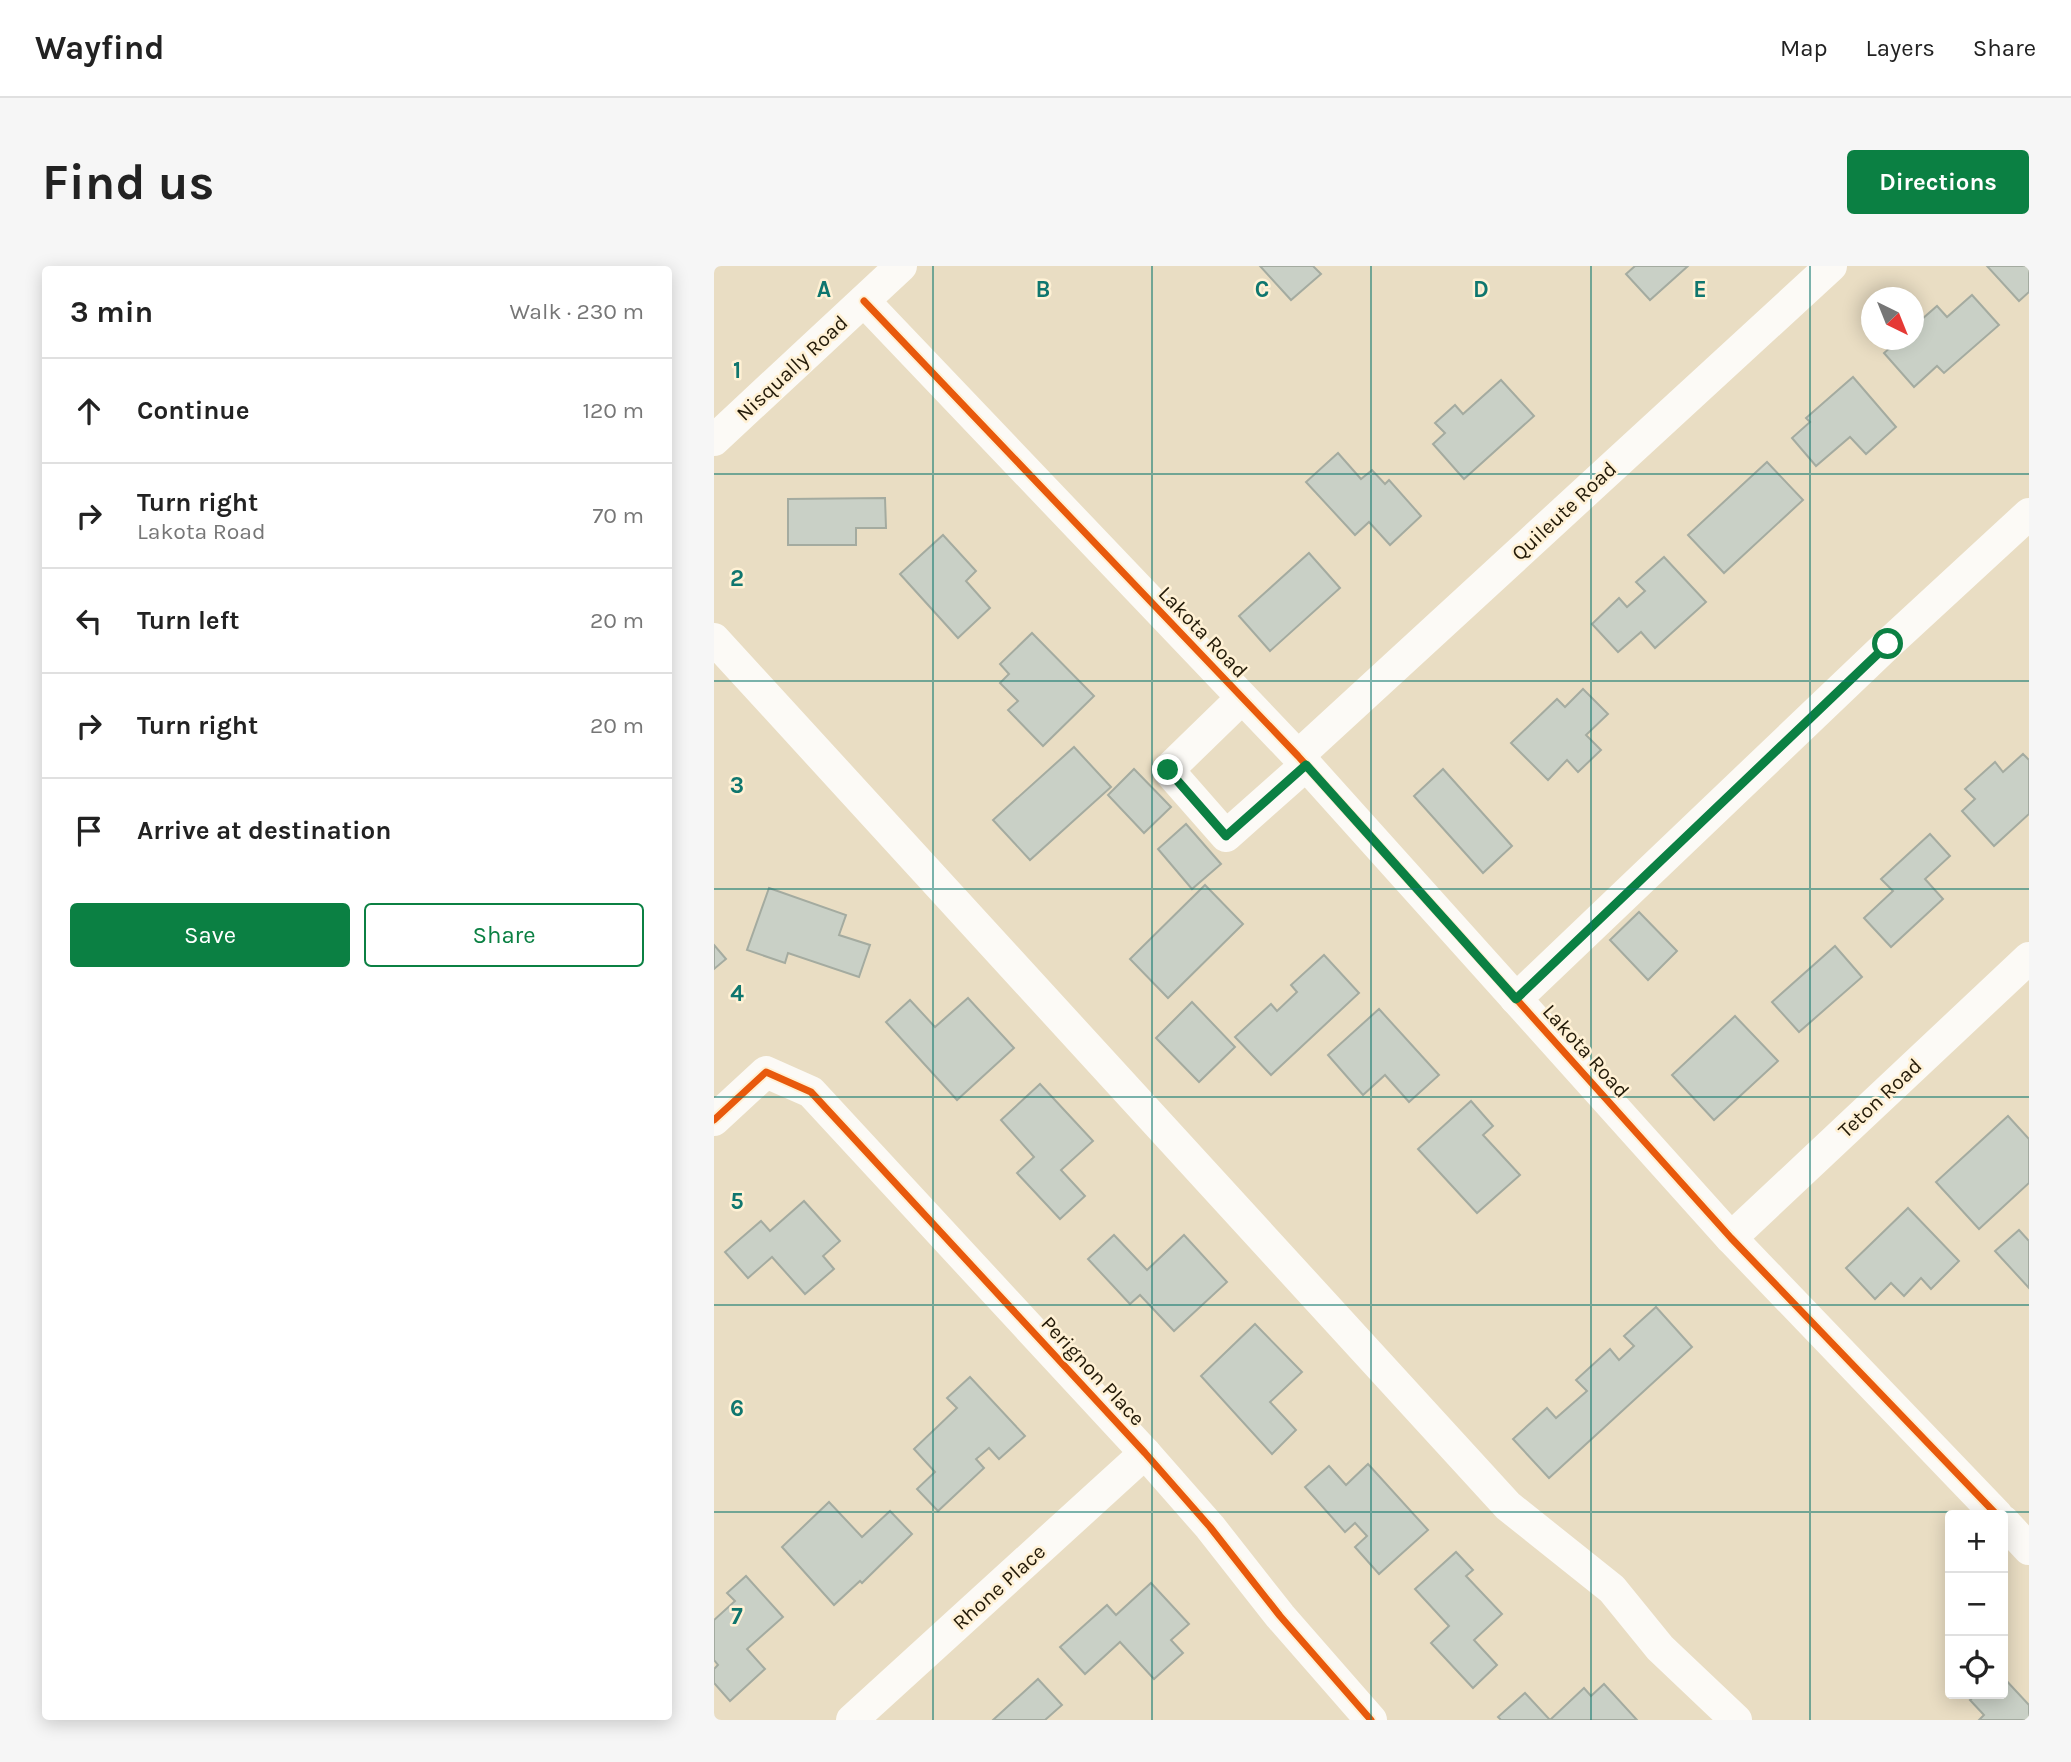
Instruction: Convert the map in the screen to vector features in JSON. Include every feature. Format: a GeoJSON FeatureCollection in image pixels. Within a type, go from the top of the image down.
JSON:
{"type":"FeatureCollection","features":[{"type":"Feature","properties":{"kind":"street","name":"Nisqually Road"},"geometry":{"type":"LineString","coordinates":[[714,440],[901,266]]}},
{"type":"Feature","properties":{"kind":"street","name":"Quileute Road"},"geometry":{"type":"LineString","coordinates":[[1242,698],[1168,770],[1226,836],[1302,761],[1831,266]]}},
{"type":"Feature","properties":{"kind":"street","name":"Lakota Road"},"geometry":{"type":"LineString","coordinates":[[864,301],[1302,761],[1731,1238],[1992,1510]]}},
{"type":"Feature","properties":{"kind":"street"},"geometry":{"type":"LineString","coordinates":[[1516,999],[1888,644],[2029,514]]}},
{"type":"Feature","properties":{"kind":"street"},"geometry":{"type":"LineString","coordinates":[[714,639],[1508,1506],[1612,1589],[1660,1648],[1736,1720]]}},
{"type":"Feature","properties":{"kind":"street","name":"Teton Road"},"geometry":{"type":"LineString","coordinates":[[1731,1238],[2029,958]]}},
{"type":"Feature","properties":{"kind":"street","name":"Perignon Place"},"geometry":{"type":"LineString","coordinates":[[714,1120],[766,1072],[811,1092],[1145,1453],[1210,1527],[1280,1616],[1371,1720]]}},
{"type":"Feature","properties":{"kind":"street","name":"Rhone Place"},"geometry":{"type":"LineString","coordinates":[[852,1720],[1145,1453]]}},
{"type":"Feature","properties":{"kind":"street"},"geometry":{"type":"LineString","coordinates":[[2008,1526],[2029,1549]]}},
{"type":"Feature","properties":{"kind":"building"},"geometry":{"type":"Polygon","coordinates":[[[1260,266],[1313,266],[1321,274],[1291,300],[1260,266]]]}},
{"type":"Feature","properties":{"kind":"building"},"geometry":{"type":"Polygon","coordinates":[[[1635,266],[1688,266],[1650,300],[1626,274],[1635,266]]]}},
{"type":"Feature","properties":{"kind":"building"},"geometry":{"type":"Polygon","coordinates":[[[1987,266],[2029,266],[2029,292],[2019,301],[1987,266]]]}},
{"type":"Feature","properties":{"kind":"building"},"geometry":{"type":"Polygon","coordinates":[[[1972,295],[1999,325],[1944,373],[1937,366],[1914,387],[1884,353],[1887,350],[1924,350],[1924,317],[1937,306],[1947,317],[1972,295]]]}},
{"type":"Feature","properties":{"kind":"building"},"geometry":{"type":"Polygon","coordinates":[[[1853,377],[1896,427],[1866,454],[1850,437],[1816,466],[1792,438],[1810,422],[1806,418],[1853,377]]]}},
{"type":"Feature","properties":{"kind":"building"},"geometry":{"type":"Polygon","coordinates":[[[1501,380],[1534,416],[1464,479],[1433,444],[1445,433],[1435,423],[1455,405],[1463,414],[1501,380]]]}},
{"type":"Feature","properties":{"kind":"building"},"geometry":{"type":"Polygon","coordinates":[[[1338,453],[1361,479],[1372,470],[1385,484],[1389,480],[1421,516],[1390,545],[1369,522],[1355,535],[1306,482],[1338,453]]]}},
{"type":"Feature","properties":{"kind":"building"},"geometry":{"type":"Polygon","coordinates":[[[1767,462],[1803,500],[1724,573],[1688,535],[1767,462]]]}},
{"type":"Feature","properties":{"kind":"building"},"geometry":{"type":"Polygon","coordinates":[[[885,498],[886,528],[856,528],[856,545],[788,545],[788,499],[885,498]]]}},
{"type":"Feature","properties":{"kind":"building"},"geometry":{"type":"Polygon","coordinates":[[[943,535],[976,571],[966,581],[990,608],[958,638],[900,574],[943,535]]]}},
{"type":"Feature","properties":{"kind":"building"},"geometry":{"type":"Polygon","coordinates":[[[1309,553],[1340,588],[1270,651],[1239,616],[1309,553]]]}},
{"type":"Feature","properties":{"kind":"building"},"geometry":{"type":"Polygon","coordinates":[[[1664,557],[1706,602],[1655,648],[1641,632],[1618,652],[1592,624],[1619,598],[1627,607],[1645,591],[1636,582],[1664,557]]]}},
{"type":"Feature","properties":{"kind":"building"},"geometry":{"type":"Polygon","coordinates":[[[1032,633],[1094,696],[1043,746],[1008,710],[1018,701],[1000,683],[1009,674],[1000,664],[1032,633]]]}},
{"type":"Feature","properties":{"kind":"building"},"geometry":{"type":"Polygon","coordinates":[[[1583,689],[1608,714],[1586,735],[1601,750],[1578,772],[1567,760],[1548,780],[1511,743],[1557,699],[1565,707],[1583,689]]]}},
{"type":"Feature","properties":{"kind":"building"},"geometry":{"type":"Polygon","coordinates":[[[1074,747],[1111,787],[1030,860],[993,820],[1074,747]]]}},
{"type":"Feature","properties":{"kind":"building"},"geometry":{"type":"Polygon","coordinates":[[[2023,754],[2029,760],[2029,814],[1994,846],[1962,811],[1975,799],[1965,789],[1995,762],[2003,772],[2023,754]]]}},
{"type":"Feature","properties":{"kind":"building"},"geometry":{"type":"Polygon","coordinates":[[[1134,769],[1171,807],[1144,833],[1108,795],[1134,769]]]}},
{"type":"Feature","properties":{"kind":"building"},"geometry":{"type":"Polygon","coordinates":[[[1443,769],[1512,846],[1483,873],[1414,796],[1443,769]]]}},
{"type":"Feature","properties":{"kind":"building"},"geometry":{"type":"Polygon","coordinates":[[[1186,824],[1221,864],[1192,889],[1158,849],[1186,824]]]}},
{"type":"Feature","properties":{"kind":"building"},"geometry":{"type":"Polygon","coordinates":[[[1930,834],[1950,856],[1925,879],[1943,899],[1891,947],[1864,918],[1893,891],[1881,879],[1930,834]]]}},
{"type":"Feature","properties":{"kind":"building"},"geometry":{"type":"Polygon","coordinates":[[[1205,885],[1243,924],[1168,998],[1130,959],[1205,885]]]}},
{"type":"Feature","properties":{"kind":"building"},"geometry":{"type":"Polygon","coordinates":[[[769,888],[846,915],[839,935],[870,945],[859,977],[788,953],[785,963],[747,950],[769,888]]]}},
{"type":"Feature","properties":{"kind":"building"},"geometry":{"type":"Polygon","coordinates":[[[1639,912],[1677,951],[1648,980],[1610,940],[1639,912]]]}},
{"type":"Feature","properties":{"kind":"building"},"geometry":{"type":"Polygon","coordinates":[[[714,945],[726,959],[714,969],[714,945]]]}},
{"type":"Feature","properties":{"kind":"building"},"geometry":{"type":"Polygon","coordinates":[[[1835,946],[1862,977],[1799,1032],[1772,1002],[1835,946]]]}},
{"type":"Feature","properties":{"kind":"building"},"geometry":{"type":"Polygon","coordinates":[[[1324,955],[1359,993],[1271,1075],[1235,1037],[1271,1004],[1277,1011],[1297,992],[1291,985],[1324,955]]]}},
{"type":"Feature","properties":{"kind":"building"},"geometry":{"type":"Polygon","coordinates":[[[968,998],[1014,1048],[957,1100],[886,1022],[910,1000],[935,1027],[968,998]]]}},
{"type":"Feature","properties":{"kind":"building"},"geometry":{"type":"Polygon","coordinates":[[[1192,1002],[1235,1047],[1199,1082],[1156,1038],[1192,1002]]]}},
{"type":"Feature","properties":{"kind":"building"},"geometry":{"type":"Polygon","coordinates":[[[1379,1009],[1439,1075],[1409,1102],[1385,1075],[1363,1095],[1328,1055],[1379,1009]]]}},
{"type":"Feature","properties":{"kind":"building"},"geometry":{"type":"Polygon","coordinates":[[[1735,1016],[1778,1061],[1714,1120],[1672,1075],[1735,1016]]]}},
{"type":"Feature","properties":{"kind":"building"},"geometry":{"type":"Polygon","coordinates":[[[1040,1084],[1093,1141],[1061,1170],[1085,1196],[1060,1219],[1017,1173],[1034,1157],[1001,1120],[1040,1084]]]}},
{"type":"Feature","properties":{"kind":"building"},"geometry":{"type":"Polygon","coordinates":[[[1471,1101],[1493,1126],[1483,1135],[1520,1175],[1477,1213],[1418,1149],[1471,1101]]]}},
{"type":"Feature","properties":{"kind":"building"},"geometry":{"type":"Polygon","coordinates":[[[2008,1116],[2029,1139],[2029,1183],[1979,1229],[1936,1182],[2008,1116]]]}},
{"type":"Feature","properties":{"kind":"building"},"geometry":{"type":"Polygon","coordinates":[[[804,1201],[840,1241],[823,1256],[834,1269],[805,1294],[772,1257],[748,1278],[725,1252],[761,1221],[770,1231],[804,1201]]]}},
{"type":"Feature","properties":{"kind":"building"},"geometry":{"type":"Polygon","coordinates":[[[1908,1208],[1959,1261],[1931,1289],[1921,1278],[1904,1296],[1891,1283],[1875,1299],[1846,1268],[1908,1208]]]}},
{"type":"Feature","properties":{"kind":"building"},"geometry":{"type":"Polygon","coordinates":[[[2019,1230],[2029,1241],[2029,1288],[1995,1251],[2019,1230]]]}},
{"type":"Feature","properties":{"kind":"building"},"geometry":{"type":"Polygon","coordinates":[[[1114,1235],[1147,1270],[1184,1235],[1227,1282],[1174,1331],[1140,1295],[1130,1304],[1088,1259],[1114,1235]]]}},
{"type":"Feature","properties":{"kind":"building"},"geometry":{"type":"Polygon","coordinates":[[[1656,1307],[1692,1347],[1549,1478],[1513,1439],[1547,1408],[1556,1418],[1587,1391],[1576,1380],[1610,1349],[1619,1360],[1634,1346],[1624,1336],[1656,1307]]]}},
{"type":"Feature","properties":{"kind":"building"},"geometry":{"type":"Polygon","coordinates":[[[1255,1324],[1302,1372],[1270,1402],[1296,1430],[1272,1454],[1201,1376],[1255,1324]]]}},
{"type":"Feature","properties":{"kind":"building"},"geometry":{"type":"Polygon","coordinates":[[[970,1377],[1025,1436],[999,1459],[989,1448],[976,1459],[984,1468],[938,1511],[917,1489],[935,1472],[914,1449],[957,1408],[947,1398],[970,1377]]]}},
{"type":"Feature","properties":{"kind":"building"},"geometry":{"type":"Polygon","coordinates":[[[1368,1464],[1428,1530],[1379,1574],[1355,1547],[1367,1536],[1355,1523],[1345,1532],[1305,1487],[1329,1466],[1346,1485],[1368,1464]]]}},
{"type":"Feature","properties":{"kind":"building"},"geometry":{"type":"Polygon","coordinates":[[[829,1502],[862,1537],[890,1511],[912,1534],[862,1583],[860,1581],[834,1605],[782,1547],[829,1502]]]}},
{"type":"Feature","properties":{"kind":"building"},"geometry":{"type":"Polygon","coordinates":[[[1456,1552],[1473,1570],[1466,1576],[1502,1614],[1474,1640],[1497,1665],[1473,1688],[1431,1643],[1449,1626],[1415,1589],[1456,1552]]]}},
{"type":"Feature","properties":{"kind":"building"},"geometry":{"type":"Polygon","coordinates":[[[746,1576],[783,1617],[747,1649],[765,1669],[730,1701],[714,1683],[714,1669],[718,1665],[714,1660],[714,1620],[735,1601],[727,1593],[746,1576]]]}},
{"type":"Feature","properties":{"kind":"building"},"geometry":{"type":"Polygon","coordinates":[[[1151,1583],[1189,1624],[1171,1640],[1183,1653],[1154,1679],[1120,1642],[1085,1674],[1060,1647],[1107,1605],[1116,1615],[1151,1583]]]}},
{"type":"Feature","properties":{"kind":"building"},"geometry":{"type":"Polygon","coordinates":[[[1038,1679],[1062,1705],[1045,1720],[993,1720],[1038,1679]]]}},
{"type":"Feature","properties":{"kind":"building"},"geometry":{"type":"Polygon","coordinates":[[[2008,1682],[2029,1705],[2029,1720],[1979,1720],[1984,1715],[1970,1700],[2008,1699],[2008,1682]]]}},
{"type":"Feature","properties":{"kind":"building"},"geometry":{"type":"Polygon","coordinates":[[[1604,1684],[1637,1720],[1550,1720],[1584,1688],[1591,1696],[1604,1684]]]}},
{"type":"Feature","properties":{"kind":"building"},"geometry":{"type":"Polygon","coordinates":[[[1525,1693],[1550,1720],[1501,1720],[1498,1717],[1525,1693]]]}},
{"type":"Feature","properties":{"kind":"cycle path"},"geometry":{"type":"LineString","coordinates":[[864,301],[1298,756],[1731,1238],[1992,1510]]}},
{"type":"Feature","properties":{"kind":"cycle path"},"geometry":{"type":"LineString","coordinates":[[714,1120],[766,1072],[811,1092],[1145,1453],[1210,1527],[1280,1616],[1371,1720]]}},
{"type":"Feature","properties":{"kind":"route"},"geometry":{"type":"LineString","coordinates":[[1168,770],[1226,836],[1306,765],[1516,999],[1888,644]]}}]}
